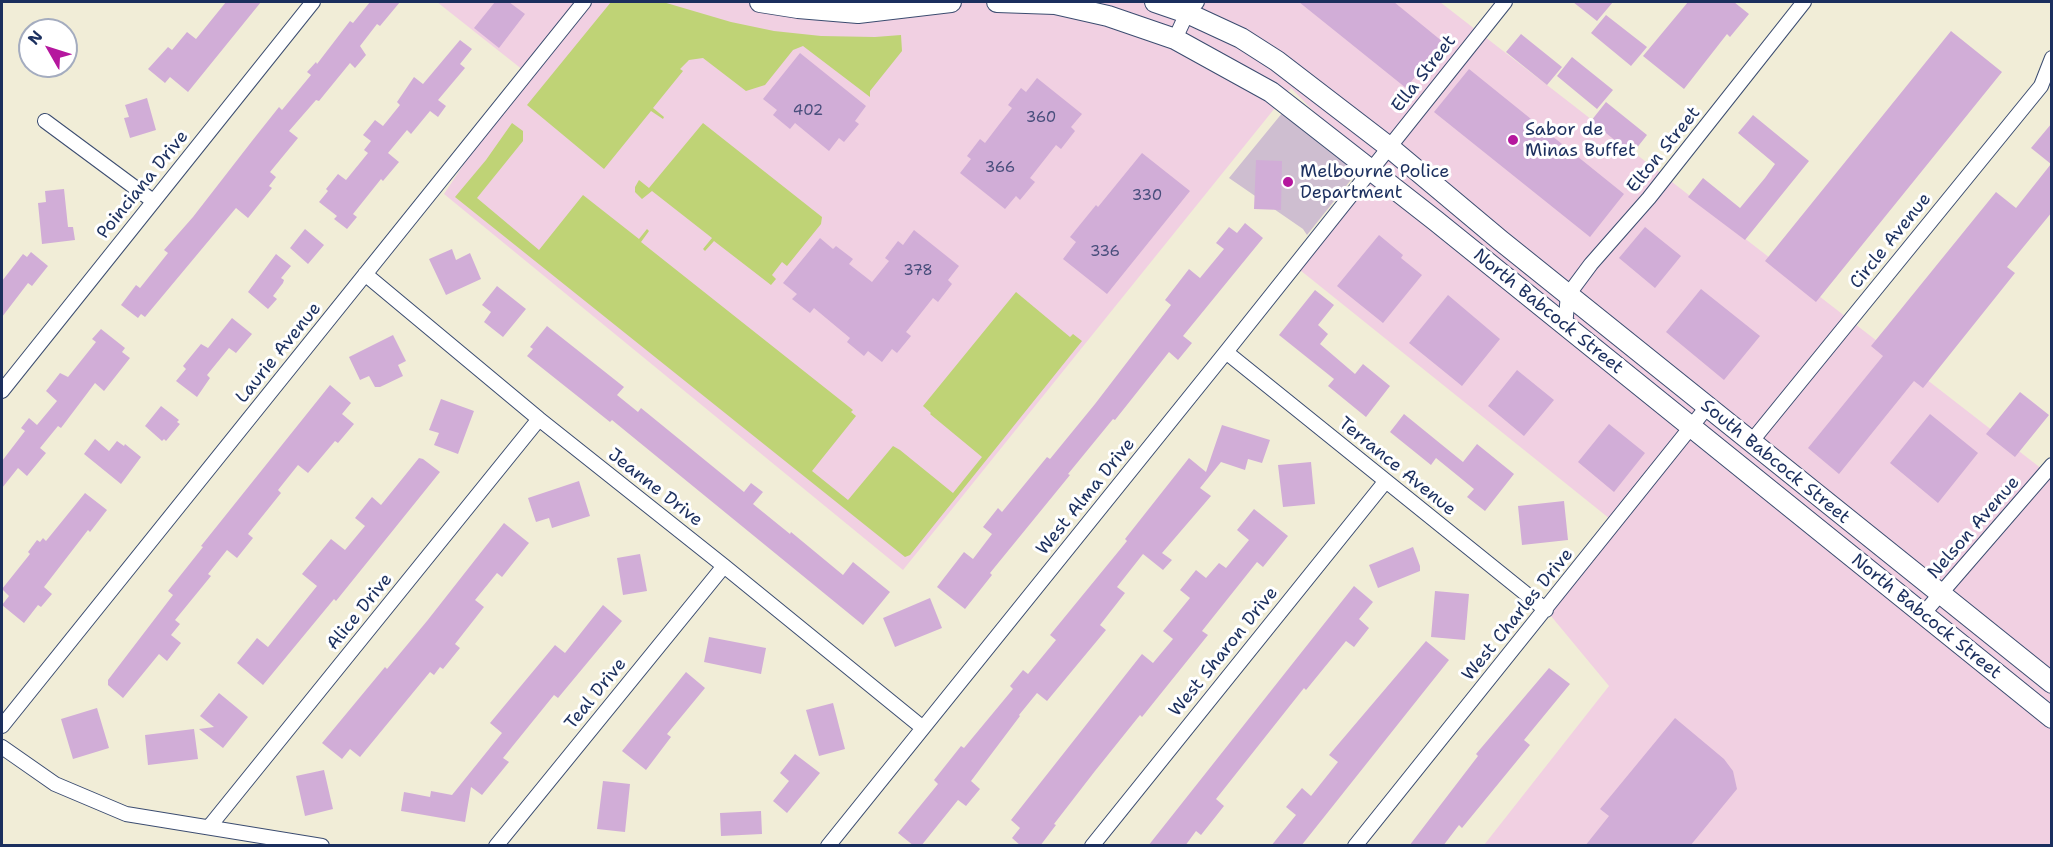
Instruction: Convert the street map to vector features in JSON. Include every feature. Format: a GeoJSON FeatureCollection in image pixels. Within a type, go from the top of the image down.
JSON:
{"type":"FeatureCollection","features":[{"type":"Feature","properties":{"kind":"main road"},"geometry":{"type":"LineString","coordinates":[[760,2],[858,13],[951,2]]}},
{"type":"Feature","properties":{"kind":"main road","name":"North Babcock Street"},"geometry":{"type":"LineString","coordinates":[[997,2],[1055,4],[1108,16],[1175,39],[1271,92],[2052,718]]}},
{"type":"Feature","properties":{"kind":"main road","name":"North Babcock Street"},"geometry":{"type":"LineString","coordinates":[[1155,2],[1192,7],[1277,62],[1389,147],[1500,240]]}},
{"type":"Feature","properties":{"kind":"main road","name":"South Babcock Street"},"geometry":{"type":"LineString","coordinates":[[1500,240],[2052,683]]}},
{"type":"Feature","properties":{"kind":"street","name":"Poinciana Drive"},"geometry":{"type":"LineString","coordinates":[[2,391],[313,2]]}},
{"type":"Feature","properties":{"kind":"street","name":"Laurie Avenue"},"geometry":{"type":"LineString","coordinates":[[2,726],[584,2]]}},
{"type":"Feature","properties":{"kind":"street","name":"Ella Street"},"geometry":{"type":"LineString","coordinates":[[1371,170],[1505,2]]}},
{"type":"Feature","properties":{"kind":"street","name":"Elton Street"},"geometry":{"type":"LineString","coordinates":[[1568,295],[1591,264],[1649,198],[1804,2]]}},
{"type":"Feature","properties":{"kind":"street"},"geometry":{"type":"LineString","coordinates":[[1175,39],[1192,7]]}},
{"type":"Feature","properties":{"kind":"street","name":"Circle Avenue"},"geometry":{"type":"LineString","coordinates":[[1751,442],[2041,86],[2052,58]]}},
{"type":"Feature","properties":{"kind":"street"},"geometry":{"type":"LineString","coordinates":[[45,121],[153,201]]}},
{"type":"Feature","properties":{"kind":"street","name":"West Alma Drive"},"geometry":{"type":"LineString","coordinates":[[828,846],[1371,170]]}},
{"type":"Feature","properties":{"kind":"street","name":"Jeanne Drive"},"geometry":{"type":"LineString","coordinates":[[365,274],[539,418],[923,728]]}},
{"type":"Feature","properties":{"kind":"street"},"geometry":{"type":"LineString","coordinates":[[1565,326],[1568,295]]}},
{"type":"Feature","properties":{"kind":"street","name":"Terrance Avenue"},"geometry":{"type":"LineString","coordinates":[[1226,352],[1546,610]]}},
{"type":"Feature","properties":{"kind":"street","name":"West Charles Drive"},"geometry":{"type":"LineString","coordinates":[[1355,846],[1707,407]]}},
{"type":"Feature","properties":{"kind":"street","name":"Alice Drive"},"geometry":{"type":"LineString","coordinates":[[209,827],[539,418]]}},
{"type":"Feature","properties":{"kind":"street","name":"Nelson Avenue"},"geometry":{"type":"LineString","coordinates":[[1923,614],[2052,465]]}},
{"type":"Feature","properties":{"kind":"street","name":"West Sharon Drive"},"geometry":{"type":"LineString","coordinates":[[1092,846],[1385,482]]}},
{"type":"Feature","properties":{"kind":"street","name":"Teal Drive"},"geometry":{"type":"LineString","coordinates":[[496,846],[724,566]]}},
{"type":"Feature","properties":{"kind":"street"},"geometry":{"type":"LineString","coordinates":[[2,747],[55,784],[126,814],[322,846]]}},
{"type":"Feature","properties":{"kind":"shaded area"},"geometry":{"type":"Polygon","coordinates":[[[437,2],[1440,2],[2051,476],[2051,845],[1484,845],[1609,686],[1546,610],[1615,523],[1295,266],[1371,170],[1291,88],[903,570],[444,194],[504,104],[528,74],[437,2]]]}},
{"type":"Feature","properties":{"kind":"shaded area"},"geometry":{"type":"Polygon","coordinates":[[[1283,112],[1358,171],[1307,235],[1303,229],[1229,178],[1283,112]]]}},
{"type":"Feature","properties":{"kind":"green space"},"geometry":{"type":"Polygon","coordinates":[[[611,2],[663,2],[731,22],[774,31],[821,36],[901,35],[902,51],[870,91],[870,97],[803,46],[793,50],[765,85],[746,91],[703,58],[689,60],[653,108],[664,117],[663,119],[651,111],[604,169],[527,105],[611,2]]]}},
{"type":"Feature","properties":{"kind":"green space"},"geometry":{"type":"Polygon","coordinates":[[[512,123],[523,131],[523,141],[477,198],[539,250],[583,195],[639,239],[647,229],[649,231],[641,242],[853,410],[851,412],[856,416],[812,471],[848,500],[893,446],[953,493],[982,457],[923,406],[1016,292],[1070,337],[1073,334],[1082,341],[910,555],[905,557],[455,197],[486,160],[512,123]]]}},
{"type":"Feature","properties":{"kind":"green space"},"geometry":{"type":"Polygon","coordinates":[[[703,123],[822,217],[821,224],[787,266],[782,262],[772,275],[776,279],[771,285],[714,241],[705,251],[703,249],[712,238],[652,191],[642,199],[635,192],[639,180],[649,188],[703,123]]]}},
{"type":"Feature","properties":{"kind":"building"},"geometry":{"type":"Polygon","coordinates":[[[226,2],[261,2],[188,92],[170,77],[165,83],[148,69],[168,47],[172,50],[187,32],[196,39],[226,2]]]}},
{"type":"Feature","properties":{"kind":"building"},"geometry":{"type":"Polygon","coordinates":[[[370,2],[400,2],[380,26],[377,24],[360,46],[366,55],[355,68],[350,63],[319,101],[316,100],[289,131],[298,138],[270,172],[276,177],[269,186],[272,188],[248,218],[236,208],[145,317],[141,314],[138,318],[121,305],[136,285],[140,288],[168,253],[164,250],[193,217],[279,107],[282,110],[311,75],[307,72],[316,62],[317,64],[350,21],[353,23],[370,2]]]}},
{"type":"Feature","properties":{"kind":"building"},"geometry":{"type":"Polygon","coordinates":[[[495,2],[509,2],[525,14],[499,48],[474,28],[495,2]]]}},
{"type":"Feature","properties":{"kind":"building"},"geometry":{"type":"Polygon","coordinates":[[[1299,2],[1394,2],[1443,42],[1406,88],[1299,2]]]}},
{"type":"Feature","properties":{"kind":"building"},"geometry":{"type":"Polygon","coordinates":[[[1573,2],[1613,2],[1597,21],[1573,2]]]}},
{"type":"Feature","properties":{"kind":"building"},"geometry":{"type":"Polygon","coordinates":[[[1688,2],[1734,2],[1749,14],[1730,37],[1727,34],[1684,89],[1643,56],[1688,2]]]}},
{"type":"Feature","properties":{"kind":"building"},"geometry":{"type":"Polygon","coordinates":[[[1606,15],[1647,47],[1631,66],[1591,33],[1606,15]]]}},
{"type":"Feature","properties":{"kind":"building"},"geometry":{"type":"Polygon","coordinates":[[[1951,31],[2002,72],[1816,302],[1765,261],[1951,31]]]}},
{"type":"Feature","properties":{"kind":"building"},"geometry":{"type":"Polygon","coordinates":[[[1521,34],[1562,67],[1547,85],[1506,52],[1521,34]]]}},
{"type":"Feature","properties":{"kind":"building"},"geometry":{"type":"Polygon","coordinates":[[[460,40],[472,49],[460,64],[465,68],[438,100],[446,106],[438,117],[430,111],[411,134],[407,130],[388,153],[399,162],[383,181],[381,179],[353,214],[357,217],[347,229],[334,219],[337,216],[319,202],[328,191],[326,189],[338,174],[346,180],[368,153],[364,150],[371,141],[363,135],[375,120],[383,126],[400,105],[397,102],[414,77],[423,84],[460,40]]]}},
{"type":"Feature","properties":{"kind":"building"},"geometry":{"type":"Polygon","coordinates":[[[800,53],[866,106],[855,121],[859,124],[844,142],[839,138],[829,151],[795,123],[790,129],[773,115],[777,110],[763,99],[800,53]]]}},
{"type":"Feature","properties":{"kind":"building"},"geometry":{"type":"Polygon","coordinates":[[[1572,57],[1613,90],[1597,109],[1557,76],[1572,57]]]}},
{"type":"Feature","properties":{"kind":"building"},"geometry":{"type":"Polygon","coordinates":[[[1469,69],[1624,194],[1590,237],[1434,112],[1469,69]]]}},
{"type":"Feature","properties":{"kind":"building"},"geometry":{"type":"Polygon","coordinates":[[[1037,78],[1082,114],[1071,127],[1075,131],[1061,149],[1056,145],[1030,178],[1035,182],[1020,200],[1016,196],[1005,209],[960,173],[971,159],[967,156],[980,139],[985,143],[1012,108],[1008,105],[1021,88],[1026,92],[1037,78]]]}},
{"type":"Feature","properties":{"kind":"building"},"geometry":{"type":"Polygon","coordinates":[[[147,98],[156,130],[130,138],[124,118],[129,117],[125,105],[147,98]]]}},
{"type":"Feature","properties":{"kind":"building"},"geometry":{"type":"Polygon","coordinates":[[[1606,102],[1647,135],[1632,154],[1591,121],[1606,102]]]}},
{"type":"Feature","properties":{"kind":"building"},"geometry":{"type":"Polygon","coordinates":[[[1753,115],[1809,161],[1745,240],[1688,197],[1703,178],[1740,208],[1765,178],[1775,164],[1738,133],[1753,115]]]}},
{"type":"Feature","properties":{"kind":"building"},"geometry":{"type":"Polygon","coordinates":[[[2052,123],[2052,212],[2007,267],[2015,273],[1923,388],[1914,381],[1839,474],[1808,448],[1883,356],[1871,346],[1996,192],[2016,208],[2051,164],[2031,148],[2052,123]]]}},
{"type":"Feature","properties":{"kind":"building"},"geometry":{"type":"Polygon","coordinates":[[[1142,153],[1190,191],[1107,294],[1063,259],[1076,242],[1070,237],[1142,153]]]}},
{"type":"Feature","properties":{"kind":"building"},"geometry":{"type":"Polygon","coordinates":[[[1256,160],[1282,161],[1281,210],[1254,209],[1256,160]]]}},
{"type":"Feature","properties":{"kind":"building"},"geometry":{"type":"Polygon","coordinates":[[[64,189],[68,227],[73,227],[75,240],[42,244],[38,203],[46,202],[45,191],[64,189]]]}},
{"type":"Feature","properties":{"kind":"building"},"geometry":{"type":"Polygon","coordinates":[[[1245,223],[1263,238],[1183,336],[1192,343],[1178,360],[1169,352],[1068,474],[1070,475],[990,573],[992,575],[965,609],[937,587],[964,552],[973,559],[992,534],[983,527],[998,508],[1002,512],[1095,404],[1171,305],[1165,300],[1189,269],[1200,278],[1224,249],[1216,243],[1229,227],[1237,233],[1245,223]]]}},
{"type":"Feature","properties":{"kind":"building"},"geometry":{"type":"Polygon","coordinates":[[[1645,227],[1681,256],[1655,288],[1619,258],[1645,227]]]}},
{"type":"Feature","properties":{"kind":"building"},"geometry":{"type":"Polygon","coordinates":[[[305,229],[324,245],[308,264],[290,248],[305,229]]]}},
{"type":"Feature","properties":{"kind":"building"},"geometry":{"type":"Polygon","coordinates":[[[914,230],[959,266],[948,280],[952,284],[938,302],[933,298],[906,332],[911,336],[897,353],[892,349],[882,362],[868,351],[864,356],[847,342],[850,338],[814,308],[810,313],[792,299],[797,294],[783,283],[820,238],[833,249],[836,246],[853,259],[849,264],[872,282],[889,261],[885,258],[898,241],[903,245],[914,230]]]}},
{"type":"Feature","properties":{"kind":"building"},"geometry":{"type":"Polygon","coordinates":[[[1379,235],[1403,255],[1401,258],[1422,275],[1383,323],[1337,286],[1379,235]]]}},
{"type":"Feature","properties":{"kind":"building"},"geometry":{"type":"Polygon","coordinates":[[[452,249],[456,260],[470,253],[481,279],[446,295],[429,259],[452,249]]]}},
{"type":"Feature","properties":{"kind":"building"},"geometry":{"type":"Polygon","coordinates":[[[31,252],[48,266],[32,286],[28,283],[2,317],[2,281],[23,254],[27,257],[31,252]]]}},
{"type":"Feature","properties":{"kind":"building"},"geometry":{"type":"Polygon","coordinates":[[[276,254],[291,266],[281,278],[284,280],[283,283],[273,296],[277,299],[268,309],[248,292],[276,254]]]}},
{"type":"Feature","properties":{"kind":"building"},"geometry":{"type":"Polygon","coordinates":[[[497,286],[526,309],[503,337],[484,322],[491,312],[482,305],[497,286]]]}},
{"type":"Feature","properties":{"kind":"building"},"geometry":{"type":"Polygon","coordinates":[[[1701,289],[1760,336],[1724,380],[1666,332],[1701,289]]]}},
{"type":"Feature","properties":{"kind":"building"},"geometry":{"type":"Polygon","coordinates":[[[1315,290],[1334,305],[1318,325],[1328,334],[1320,344],[1355,374],[1363,364],[1390,386],[1366,417],[1328,386],[1334,379],[1279,335],[1315,290]]]}},
{"type":"Feature","properties":{"kind":"building"},"geometry":{"type":"Polygon","coordinates":[[[1448,295],[1500,339],[1462,386],[1409,343],[1448,295]]]}},
{"type":"Feature","properties":{"kind":"building"},"geometry":{"type":"Polygon","coordinates":[[[232,318],[252,334],[236,353],[229,348],[207,375],[210,378],[197,397],[176,381],[186,369],[183,366],[201,344],[208,348],[232,318]]]}},
{"type":"Feature","properties":{"kind":"building"},"geometry":{"type":"Polygon","coordinates":[[[547,326],[624,387],[617,395],[638,412],[641,408],[744,492],[751,483],[763,492],[753,504],[790,534],[791,532],[843,575],[853,562],[890,592],[863,625],[612,420],[610,422],[527,356],[533,349],[530,347],[547,326]]]}},
{"type":"Feature","properties":{"kind":"building"},"geometry":{"type":"Polygon","coordinates":[[[101,329],[125,348],[122,352],[130,358],[104,391],[95,383],[61,428],[58,426],[40,448],[46,453],[27,476],[18,468],[2,488],[2,461],[25,431],[21,428],[29,418],[37,425],[57,401],[46,391],[60,373],[68,377],[96,342],[92,339],[101,329]]]}},
{"type":"Feature","properties":{"kind":"building"},"geometry":{"type":"Polygon","coordinates":[[[393,335],[406,361],[398,365],[403,376],[380,387],[375,387],[369,376],[360,380],[349,357],[393,335]]]}},
{"type":"Feature","properties":{"kind":"building"},"geometry":{"type":"Polygon","coordinates":[[[1517,370],[1554,400],[1524,436],[1488,406],[1517,370]]]}},
{"type":"Feature","properties":{"kind":"building"},"geometry":{"type":"Polygon","coordinates":[[[330,385],[351,403],[342,414],[354,424],[338,443],[335,441],[308,473],[298,465],[278,490],[281,493],[248,534],[253,538],[237,558],[227,550],[208,574],[211,576],[175,620],[180,624],[171,635],[181,643],[167,661],[159,654],[123,698],[108,685],[108,680],[173,595],[168,591],[203,547],[201,546],[330,385]]]}},
{"type":"Feature","properties":{"kind":"building"},"geometry":{"type":"Polygon","coordinates":[[[2020,392],[2049,415],[2015,457],[1986,434],[2020,392]]]}},
{"type":"Feature","properties":{"kind":"building"},"geometry":{"type":"Polygon","coordinates":[[[441,399],[474,411],[458,454],[434,445],[439,433],[429,430],[441,399]]]}},
{"type":"Feature","properties":{"kind":"building"},"geometry":{"type":"Polygon","coordinates":[[[161,406],[179,420],[177,422],[180,424],[166,441],[164,439],[162,441],[145,426],[161,406]]]}},
{"type":"Feature","properties":{"kind":"building"},"geometry":{"type":"Polygon","coordinates":[[[1404,414],[1463,462],[1477,444],[1514,474],[1485,511],[1467,497],[1474,489],[1436,458],[1431,465],[1390,432],[1404,414]]]}},
{"type":"Feature","properties":{"kind":"building"},"geometry":{"type":"Polygon","coordinates":[[[1930,414],[1978,453],[1938,503],[1890,463],[1930,414]]]}},
{"type":"Feature","properties":{"kind":"building"},"geometry":{"type":"Polygon","coordinates":[[[1609,424],[1645,453],[1614,492],[1578,462],[1609,424]]]}},
{"type":"Feature","properties":{"kind":"building"},"geometry":{"type":"Polygon","coordinates":[[[1222,425],[1270,440],[1262,463],[1248,459],[1245,470],[1221,462],[1200,488],[1211,496],[1162,553],[1172,560],[1163,570],[1143,554],[1117,587],[1125,593],[1100,625],[1106,630],[1047,701],[1037,693],[1019,715],[971,781],[980,789],[966,806],[958,800],[921,846],[914,846],[898,833],[938,784],[934,780],[961,746],[964,748],[1013,689],[1010,686],[1023,670],[1028,674],[1056,640],[1050,635],[1127,541],[1125,539],[1189,458],[1206,472],[1222,425]]]}},
{"type":"Feature","properties":{"kind":"building"},"geometry":{"type":"Polygon","coordinates":[[[95,439],[109,451],[117,441],[124,446],[125,444],[141,457],[121,484],[84,454],[95,439]]]}},
{"type":"Feature","properties":{"kind":"building"},"geometry":{"type":"Polygon","coordinates":[[[419,458],[440,472],[336,601],[334,599],[263,685],[237,663],[257,638],[268,647],[317,586],[302,574],[331,539],[345,550],[365,526],[355,518],[372,497],[381,505],[419,458]]]}},
{"type":"Feature","properties":{"kind":"building"},"geometry":{"type":"Polygon","coordinates":[[[1311,462],[1315,504],[1283,507],[1278,465],[1311,462]]]}},
{"type":"Feature","properties":{"kind":"building"},"geometry":{"type":"Polygon","coordinates":[[[579,481],[590,516],[552,528],[549,518],[536,522],[528,498],[579,481]]]}},
{"type":"Feature","properties":{"kind":"building"},"geometry":{"type":"Polygon","coordinates":[[[85,493],[107,510],[90,532],[88,530],[44,587],[52,594],[41,607],[38,605],[24,623],[2,605],[9,596],[2,589],[30,554],[28,552],[37,540],[40,542],[43,538],[46,541],[85,493]]]}},
{"type":"Feature","properties":{"kind":"building"},"geometry":{"type":"Polygon","coordinates":[[[1564,501],[1568,540],[1522,545],[1518,506],[1564,501]]]}},
{"type":"Feature","properties":{"kind":"building"},"geometry":{"type":"Polygon","coordinates":[[[1254,509],[1288,536],[1263,567],[1257,562],[1202,631],[1208,635],[1095,771],[1040,846],[1021,846],[1012,838],[1020,828],[1011,820],[1142,654],[1153,663],[1173,639],[1163,631],[1190,598],[1180,590],[1196,570],[1206,578],[1219,563],[1226,568],[1249,540],[1237,530],[1254,509]]]}},
{"type":"Feature","properties":{"kind":"building"},"geometry":{"type":"Polygon","coordinates":[[[504,523],[529,543],[502,577],[497,573],[475,600],[484,607],[455,644],[460,648],[443,669],[440,667],[434,675],[430,672],[360,757],[350,749],[342,759],[322,743],[385,667],[387,669],[427,621],[504,523]]]}},
{"type":"Feature","properties":{"kind":"building"},"geometry":{"type":"Polygon","coordinates":[[[1413,547],[1420,571],[1378,588],[1369,565],[1413,547]]]}},
{"type":"Feature","properties":{"kind":"building"},"geometry":{"type":"Polygon","coordinates":[[[640,554],[647,591],[623,595],[617,558],[640,554]]]}},
{"type":"Feature","properties":{"kind":"building"},"geometry":{"type":"Polygon","coordinates":[[[1354,586],[1373,602],[1359,619],[1369,628],[1354,647],[1346,641],[1306,690],[1304,688],[1216,799],[1224,806],[1201,835],[1196,831],[1185,846],[1148,846],[1354,586]]]}},
{"type":"Feature","properties":{"kind":"building"},"geometry":{"type":"Polygon","coordinates":[[[1435,591],[1469,594],[1465,640],[1431,637],[1435,591]]]}},
{"type":"Feature","properties":{"kind":"building"},"geometry":{"type":"Polygon","coordinates":[[[930,598],[942,628],[895,647],[883,618],[930,598]]]}},
{"type":"Feature","properties":{"kind":"building"},"geometry":{"type":"Polygon","coordinates":[[[603,605],[622,621],[558,698],[554,695],[503,758],[509,762],[482,795],[471,787],[465,822],[401,811],[404,792],[430,797],[431,791],[452,795],[502,733],[490,723],[555,645],[565,653],[603,605]]]}},
{"type":"Feature","properties":{"kind":"building"},"geometry":{"type":"Polygon","coordinates":[[[709,637],[766,648],[761,674],[704,662],[709,637]]]}},
{"type":"Feature","properties":{"kind":"building"},"geometry":{"type":"Polygon","coordinates":[[[1426,641],[1449,660],[1301,846],[1271,846],[1296,815],[1286,807],[1302,788],[1311,796],[1338,762],[1329,755],[1426,641]]]}},
{"type":"Feature","properties":{"kind":"building"},"geometry":{"type":"Polygon","coordinates":[[[1549,668],[1570,684],[1524,740],[1530,745],[1462,828],[1459,825],[1443,846],[1409,846],[1478,756],[1476,754],[1549,668]]]}},
{"type":"Feature","properties":{"kind":"building"},"geometry":{"type":"Polygon","coordinates":[[[686,672],[705,688],[667,734],[671,737],[646,770],[622,751],[686,672]]]}},
{"type":"Feature","properties":{"kind":"building"},"geometry":{"type":"Polygon","coordinates":[[[219,693],[248,717],[223,748],[199,729],[214,727],[200,716],[219,693]]]}},
{"type":"Feature","properties":{"kind":"building"},"geometry":{"type":"Polygon","coordinates":[[[833,703],[845,749],[819,756],[806,710],[833,703]]]}},
{"type":"Feature","properties":{"kind":"building"},"geometry":{"type":"Polygon","coordinates":[[[97,708],[109,748],[73,759],[61,719],[97,708]]]}},
{"type":"Feature","properties":{"kind":"building"},"geometry":{"type":"Polygon","coordinates":[[[1675,718],[1724,759],[1733,771],[1737,789],[1690,846],[1585,846],[1609,816],[1600,809],[1675,718]]]}},
{"type":"Feature","properties":{"kind":"building"},"geometry":{"type":"Polygon","coordinates":[[[194,729],[198,759],[148,765],[145,735],[194,729]]]}},
{"type":"Feature","properties":{"kind":"building"},"geometry":{"type":"Polygon","coordinates":[[[795,754],[820,773],[787,813],[773,801],[789,781],[780,773],[795,754]]]}},
{"type":"Feature","properties":{"kind":"building"},"geometry":{"type":"Polygon","coordinates":[[[324,770],[333,809],[305,816],[296,776],[324,770]]]}},
{"type":"Feature","properties":{"kind":"building"},"geometry":{"type":"Polygon","coordinates":[[[603,781],[630,784],[625,832],[597,829],[603,781]]]}},
{"type":"Feature","properties":{"kind":"building"},"geometry":{"type":"Polygon","coordinates":[[[761,811],[762,834],[721,836],[720,813],[761,811]]]}},
{"type":"Feature","properties":{"kind":"place","name":"Sabor de Minas Buffet"},"geometry":{"type":"Point","coordinates":[1513,140]}},
{"type":"Feature","properties":{"kind":"place","name":"Melbourne Police Department"},"geometry":{"type":"Point","coordinates":[1288,182]}}]}
